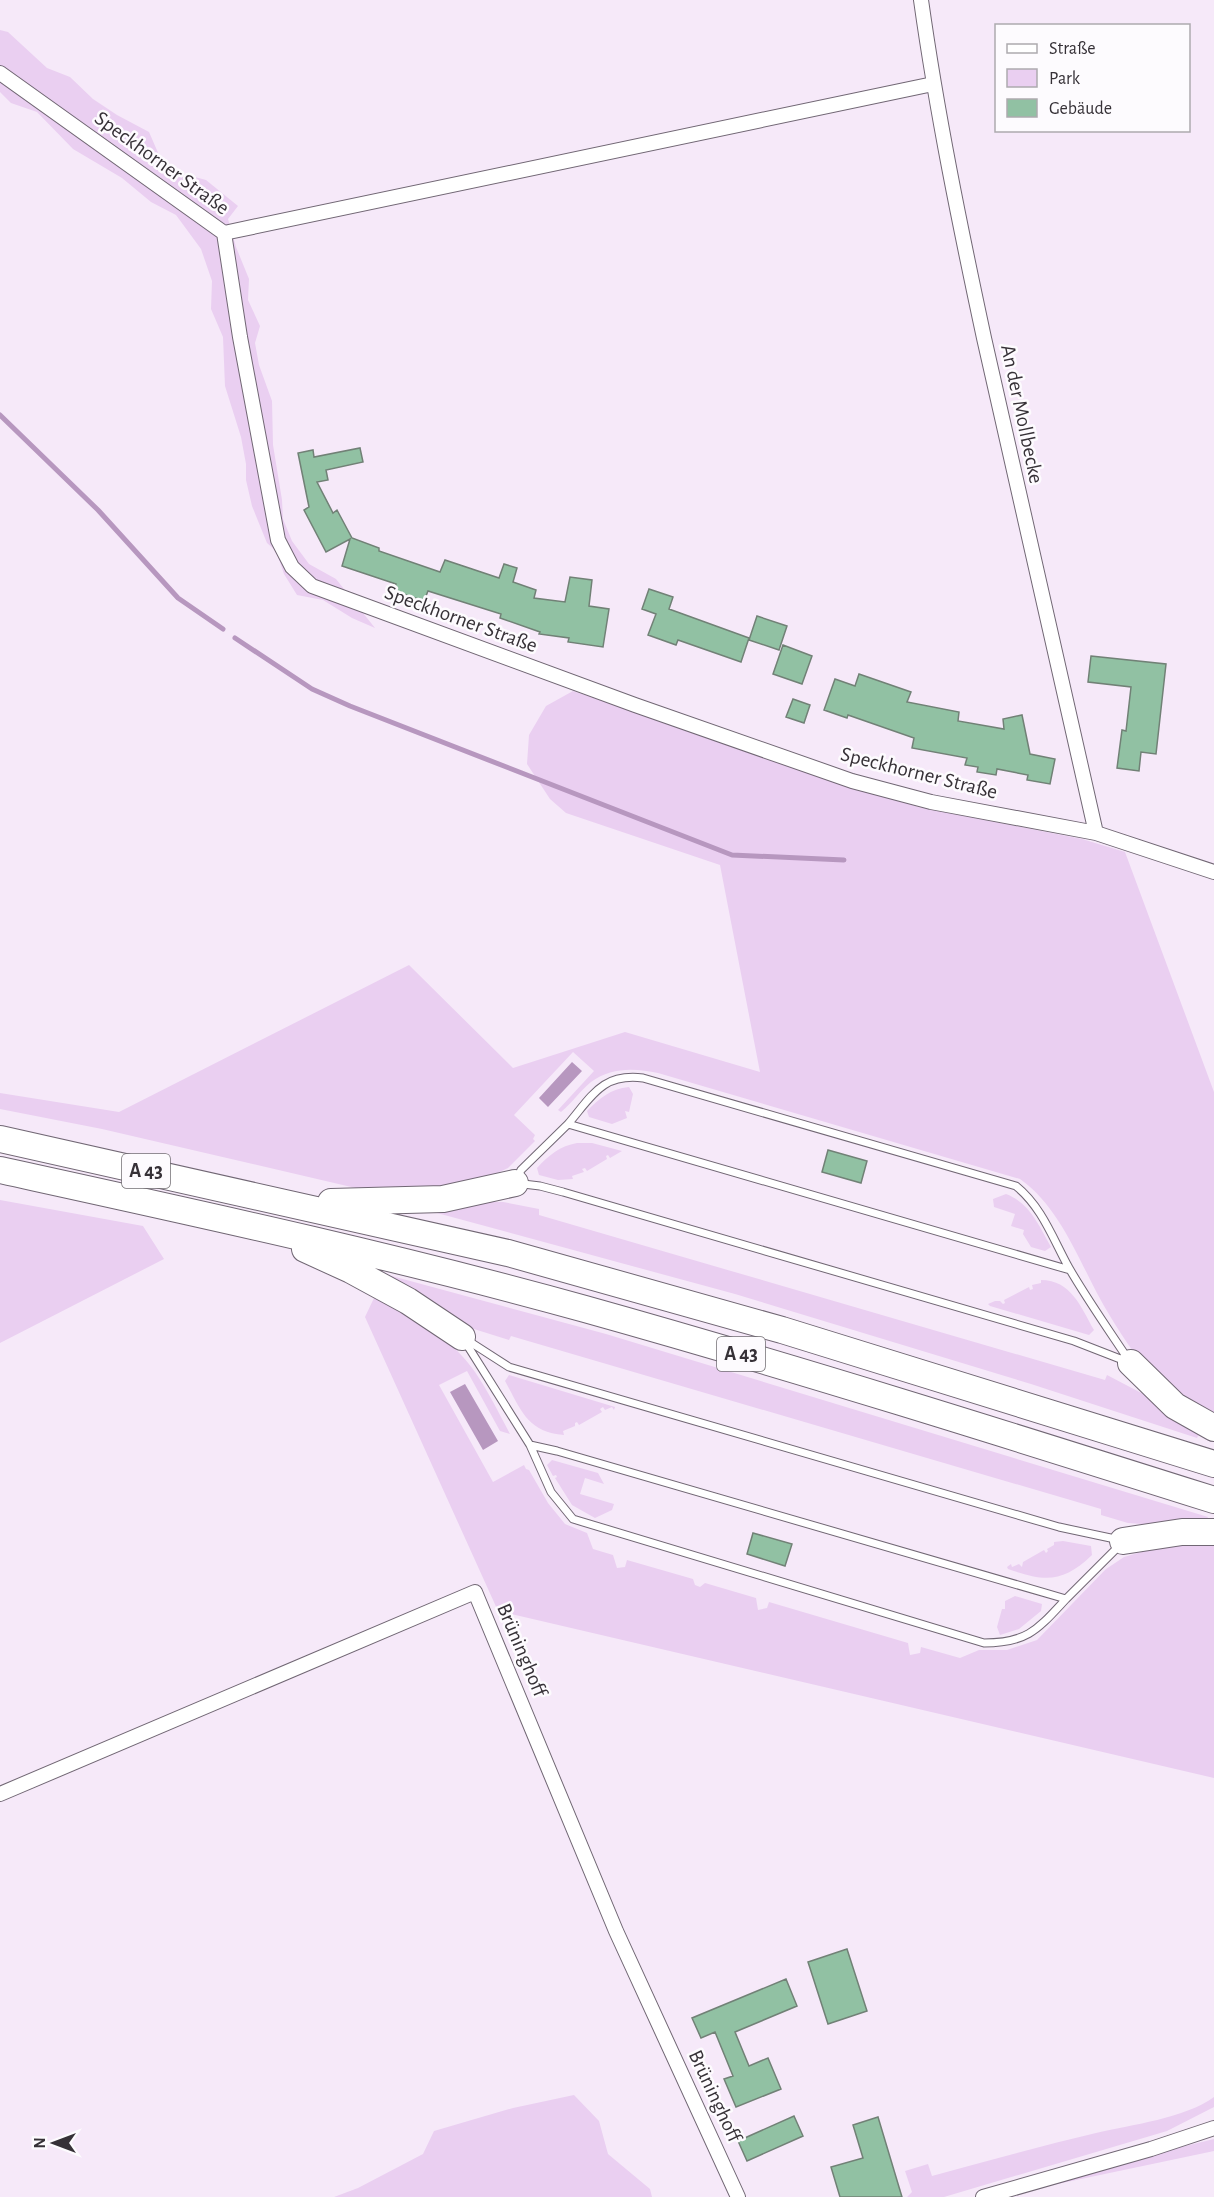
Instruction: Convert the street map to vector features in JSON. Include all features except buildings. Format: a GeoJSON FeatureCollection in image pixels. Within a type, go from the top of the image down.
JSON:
{"type":"FeatureCollection","features":[{"type":"Feature","properties":{"kind":"highway","name":"A 43"},"geometry":{"type":"LineString","coordinates":[[0,1139],[508,1253],[770,1327],[1214,1464]]}},
{"type":"Feature","properties":{"kind":"highway","name":"A 43"},"geometry":{"type":"LineString","coordinates":[[0,1170],[372,1253],[583,1308],[835,1382],[1214,1500]]}},
{"type":"Feature","properties":{"kind":"highway"},"geometry":{"type":"LineString","coordinates":[[292,1203],[443,1200],[515,1183]]}},
{"type":"Feature","properties":{"kind":"highway"},"geometry":{"type":"LineString","coordinates":[[262,1228],[351,1270],[462,1337]]}},
{"type":"Feature","properties":{"kind":"highway"},"geometry":{"type":"LineString","coordinates":[[1131,1364],[1175,1406],[1214,1428]]}},
{"type":"Feature","properties":{"kind":"highway"},"geometry":{"type":"LineString","coordinates":[[1124,1541],[1182,1532],[1214,1532]]}},
{"type":"Feature","properties":{"kind":"street","name":"An der Mollbecke"},"geometry":{"type":"LineString","coordinates":[[921,0],[950,179],[1010,457],[1096,833]]}},
{"type":"Feature","properties":{"kind":"street","name":"Speckhorner Straße"},"geometry":{"type":"LineString","coordinates":[[0,73],[224,233],[240,337],[278,540],[292,567],[312,586],[852,782],[931,802],[1096,833],[1214,872]]}},
{"type":"Feature","properties":{"kind":"street"},"geometry":{"type":"LineString","coordinates":[[224,233],[933,84]]}},
{"type":"Feature","properties":{"kind":"street","name":"Brüninghoff"},"geometry":{"type":"LineString","coordinates":[[0,1794],[475,1592],[616,1931],[738,2197]]}},
{"type":"Feature","properties":{"kind":"street"},"geometry":{"type":"LineString","coordinates":[[983,2197],[1151,2149],[1214,2128]]}},
{"type":"Feature","properties":{"kind":"lane"},"geometry":{"type":"LineString","coordinates":[[626,1076],[643,1078],[1016,1186],[1039,1210],[1070,1270],[1131,1364],[1063,1338],[563,1192],[515,1183],[520,1170],[568,1124],[604,1083],[626,1076]]}},
{"type":"Feature","properties":{"kind":"lane"},"geometry":{"type":"LineString","coordinates":[[568,1124],[1070,1270]]}},
{"type":"Feature","properties":{"kind":"lane"},"geometry":{"type":"LineString","coordinates":[[462,1337],[530,1445],[551,1492],[573,1519],[984,1643],[1003,1643],[1034,1632],[1124,1541]]}},
{"type":"Feature","properties":{"kind":"lane"},"geometry":{"type":"LineString","coordinates":[[462,1337],[509,1367],[1059,1527],[1124,1541]]}},
{"type":"Feature","properties":{"kind":"lane"},"geometry":{"type":"LineString","coordinates":[[530,1445],[1066,1599]]}},
{"type":"Feature","properties":{"kind":"green space"},"geometry":{"type":"Polygon","coordinates":[[[0,30],[8,32],[47,68],[70,77],[93,99],[149,132],[159,155],[173,171],[206,180],[238,206],[228,219],[249,279],[248,300],[260,326],[255,343],[259,365],[272,401],[273,445],[283,519],[292,541],[309,564],[336,579],[375,628],[352,618],[323,600],[297,595],[284,574],[276,551],[267,543],[252,506],[246,480],[246,464],[241,437],[225,386],[223,337],[211,309],[212,281],[201,249],[176,215],[151,202],[122,178],[73,149],[37,112],[11,103],[0,92],[0,30]]]}},
{"type":"Feature","properties":{"kind":"green space"},"geometry":{"type":"Polygon","coordinates":[[[573,691],[918,807],[1082,839],[1125,852],[1214,1092],[1214,1419],[1161,1382],[1139,1359],[1110,1316],[1071,1242],[1049,1207],[1020,1179],[658,1073],[623,1070],[599,1077],[561,1112],[558,1110],[594,1071],[573,1052],[514,1115],[535,1135],[533,1139],[535,1141],[508,1168],[470,1186],[377,1193],[102,1129],[0,1109],[0,1093],[119,1112],[409,965],[513,1068],[625,1032],[760,1072],[720,865],[566,813],[550,799],[527,764],[529,735],[546,706],[573,691]]]}},
{"type":"Feature","properties":{"kind":"green space"},"geometry":{"type":"Polygon","coordinates":[[[629,1087],[633,1094],[629,1112],[625,1111],[627,1118],[612,1124],[589,1117],[587,1111],[601,1098],[616,1090],[629,1087]]]}},
{"type":"Feature","properties":{"kind":"green space"},"geometry":{"type":"Polygon","coordinates":[[[592,1143],[622,1151],[610,1158],[606,1156],[607,1159],[587,1171],[585,1168],[582,1169],[584,1172],[572,1176],[573,1179],[558,1180],[539,1175],[537,1168],[550,1155],[565,1146],[592,1143]]]}},
{"type":"Feature","properties":{"kind":"green space"},"geometry":{"type":"Polygon","coordinates":[[[1006,1194],[1028,1209],[1051,1247],[1045,1251],[1031,1247],[1023,1234],[1024,1230],[1011,1226],[1015,1214],[994,1207],[993,1199],[1006,1194]]]}},
{"type":"Feature","properties":{"kind":"green space"},"geometry":{"type":"Polygon","coordinates":[[[0,1200],[143,1226],[164,1259],[0,1343],[0,1200]]]}},
{"type":"Feature","properties":{"kind":"green space"},"geometry":{"type":"Polygon","coordinates":[[[486,1202],[503,1202],[539,1209],[539,1215],[1105,1380],[1107,1375],[1149,1397],[1199,1434],[1197,1438],[1031,1384],[735,1294],[437,1213],[437,1210],[486,1202]]]}},
{"type":"Feature","properties":{"kind":"green space"},"geometry":{"type":"Polygon","coordinates":[[[383,1275],[606,1334],[1208,1517],[1206,1521],[1156,1525],[1128,1523],[1101,1515],[1101,1509],[511,1336],[509,1340],[458,1324],[383,1275]]]}},
{"type":"Feature","properties":{"kind":"green space"},"geometry":{"type":"Polygon","coordinates":[[[1041,1280],[1060,1285],[1074,1296],[1094,1330],[1089,1335],[988,1304],[1000,1301],[1003,1304],[1004,1300],[1029,1287],[1030,1290],[1033,1289],[1032,1285],[1041,1283],[1041,1280]]]}},
{"type":"Feature","properties":{"kind":"green space"},"geometry":{"type":"Polygon","coordinates":[[[374,1298],[430,1328],[455,1348],[480,1379],[510,1434],[500,1431],[467,1371],[439,1385],[493,1482],[524,1465],[548,1503],[565,1524],[587,1533],[593,1549],[613,1555],[617,1568],[625,1567],[627,1560],[693,1579],[695,1585],[700,1587],[705,1583],[756,1598],[758,1610],[767,1608],[769,1602],[908,1643],[910,1655],[920,1653],[921,1647],[960,1658],[979,1650],[1007,1650],[1037,1640],[1106,1569],[1124,1557],[1166,1545],[1214,1544],[1214,1778],[498,1611],[365,1317],[374,1298]]]}},
{"type":"Feature","properties":{"kind":"green space"},"geometry":{"type":"Polygon","coordinates":[[[509,1375],[615,1407],[614,1410],[612,1407],[605,1410],[603,1407],[600,1409],[602,1412],[579,1425],[577,1422],[575,1426],[563,1431],[564,1435],[551,1433],[533,1424],[521,1410],[505,1381],[509,1375]]]}},
{"type":"Feature","properties":{"kind":"green space"},"geometry":{"type":"Polygon","coordinates":[[[552,1460],[598,1473],[604,1484],[585,1478],[580,1494],[614,1504],[612,1510],[595,1518],[572,1505],[555,1478],[556,1475],[553,1476],[547,1465],[552,1460]]]}},
{"type":"Feature","properties":{"kind":"green space"},"geometry":{"type":"Polygon","coordinates":[[[1063,1541],[1091,1546],[1092,1555],[1072,1571],[1053,1577],[1033,1576],[1007,1567],[1011,1564],[1012,1567],[1019,1564],[1022,1567],[1023,1562],[1044,1550],[1046,1553],[1054,1542],[1063,1541]]]}},
{"type":"Feature","properties":{"kind":"green space"},"geometry":{"type":"Polygon","coordinates":[[[1015,1596],[1042,1604],[1041,1611],[1019,1629],[1000,1635],[997,1627],[1002,1609],[1005,1609],[1005,1601],[1015,1596]]]}},
{"type":"Feature","properties":{"kind":"green space"},"geometry":{"type":"Polygon","coordinates":[[[574,2095],[599,2121],[608,2154],[650,2189],[652,2197],[334,2197],[358,2188],[423,2154],[434,2131],[513,2108],[574,2095]]]}},
{"type":"Feature","properties":{"kind":"green space"},"geometry":{"type":"Polygon","coordinates":[[[1214,2097],[1214,2107],[1167,2131],[944,2197],[907,2197],[912,2192],[905,2171],[928,2164],[932,2176],[1055,2143],[1173,2116],[1214,2097]]]}},
{"type":"Feature","properties":{"kind":"green space"},"geometry":{"type":"Polygon","coordinates":[[[1214,2139],[1214,2151],[1043,2187],[1038,2182],[1214,2139]]]}},
{"type":"Feature","properties":{"kind":"shaded area"},"geometry":{"type":"Polygon","coordinates":[[[572,1062],[582,1071],[548,1107],[539,1098],[572,1062]]]}},
{"type":"Feature","properties":{"kind":"shaded area"},"geometry":{"type":"Polygon","coordinates":[[[465,1384],[498,1441],[483,1450],[450,1392],[465,1384]]]}},
{"type":"Feature","properties":{"kind":"waterway"},"geometry":{"type":"LineString","coordinates":[[0,415],[98,510],[178,598],[223,629]]}},
{"type":"Feature","properties":{"kind":"waterway"},"geometry":{"type":"LineString","coordinates":[[235,638],[312,689],[350,706],[732,855],[844,860]]}}]}
